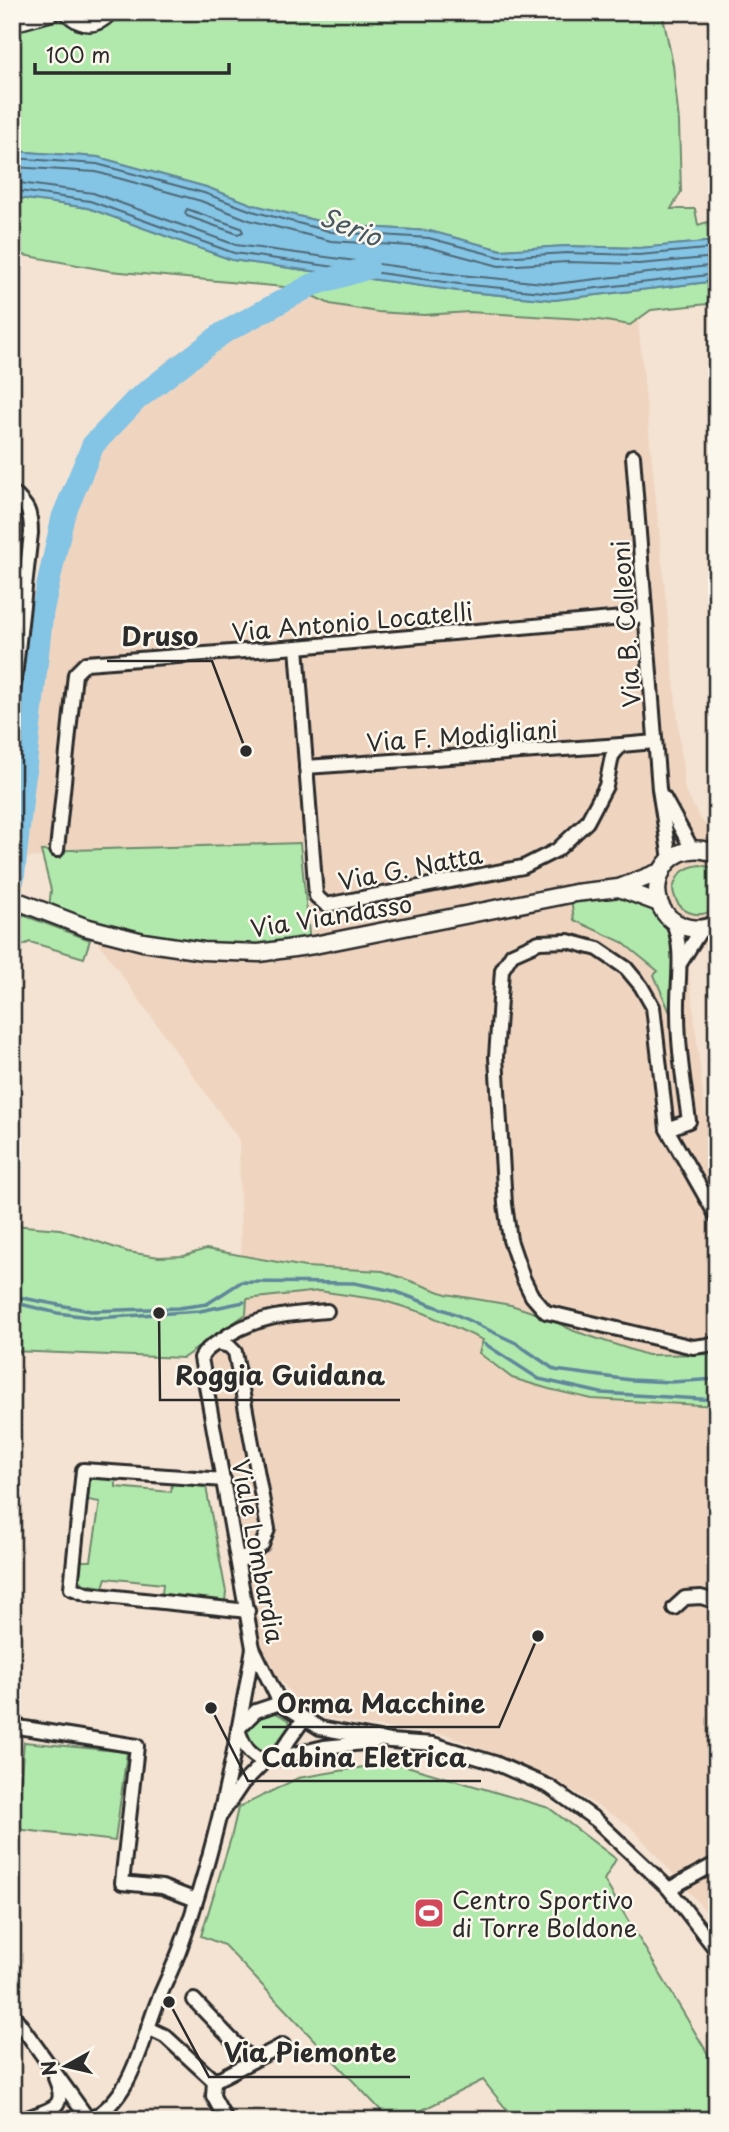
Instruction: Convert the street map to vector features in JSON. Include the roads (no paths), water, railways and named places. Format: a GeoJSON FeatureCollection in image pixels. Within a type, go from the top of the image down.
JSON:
{"type":"FeatureCollection","features":[{"type":"Feature","properties":{"kind":"street"},"geometry":{"type":"LineString","coordinates":[[12,23],[52,12]]}},
{"type":"Feature","properties":{"kind":"street"},"geometry":{"type":"LineString","coordinates":[[68,12],[77,20],[92,23],[109,12]]}},
{"type":"Feature","properties":{"kind":"street","name":"Via B. Colleoni"},"geometry":{"type":"LineString","coordinates":[[633,456],[665,865]]}},
{"type":"Feature","properties":{"kind":"street"},"geometry":{"type":"LineString","coordinates":[[12,492],[31,513],[31,533],[12,704]]}},
{"type":"Feature","properties":{"kind":"street","name":"Via Antonio Locatelli"},"geometry":{"type":"LineString","coordinates":[[57,850],[75,674],[86,663],[645,616]]}},
{"type":"Feature","properties":{"kind":"street","name":"Via G. Natta"},"geometry":{"type":"LineString","coordinates":[[297,647],[316,895],[326,905],[523,867],[557,850],[587,822],[607,786],[612,755],[621,745]]}},
{"type":"Feature","properties":{"kind":"street"},"geometry":{"type":"LineString","coordinates":[[621,745],[655,742]]}},
{"type":"Feature","properties":{"kind":"street","name":"Via F. Modigliani"},"geometry":{"type":"LineString","coordinates":[[306,768],[621,745]]}},
{"type":"Feature","properties":{"kind":"street","name":"Via B. Colleoni"},"geometry":{"type":"LineString","coordinates":[[659,789],[692,849]]}},
{"type":"Feature","properties":{"kind":"street"},"geometry":{"type":"LineString","coordinates":[[692,849],[704,849],[717,854]]}},
{"type":"Feature","properties":{"kind":"street","name":"Via Viandasso"},"geometry":{"type":"LineString","coordinates":[[12,899],[85,927],[143,942],[203,951],[259,953],[619,888],[665,865],[680,852],[692,849]]}},
{"type":"Feature","properties":{"kind":"street"},"geometry":{"type":"LineString","coordinates":[[665,865],[657,882],[659,902],[679,935],[678,1013],[689,1121],[667,1129]]}},
{"type":"Feature","properties":{"kind":"street","name":"Via Viandasso"},"geometry":{"type":"LineString","coordinates":[[619,888],[659,902]]}},
{"type":"Feature","properties":{"kind":"street"},"geometry":{"type":"LineString","coordinates":[[672,920],[691,928],[709,926]]}},
{"type":"Feature","properties":{"kind":"street"},"geometry":{"type":"LineString","coordinates":[[679,965],[709,926]]}},
{"type":"Feature","properties":{"kind":"street"},"geometry":{"type":"LineString","coordinates":[[717,1217],[667,1129],[653,1007],[641,986],[626,968],[598,949],[568,941],[539,942],[512,954],[502,970],[496,1057],[505,1204],[510,1240],[531,1296],[546,1312],[693,1347],[717,1344]]}},
{"type":"Feature","properties":{"kind":"street","name":"Viale Lombardia"},"geometry":{"type":"LineString","coordinates":[[327,1311],[279,1314],[249,1323],[204,1351],[201,1358],[253,1648],[280,1703],[303,1720],[320,1728],[390,1741],[433,1744],[495,1763],[550,1787],[596,1820],[668,1889],[717,1951]]}},
{"type":"Feature","properties":{"kind":"street"},"geometry":{"type":"LineString","coordinates":[[217,1343],[229,1346],[235,1352],[268,1529],[262,1545],[239,1562]]}},
{"type":"Feature","properties":{"kind":"street"},"geometry":{"type":"LineString","coordinates":[[224,1480],[83,1470],[71,1588],[87,1594],[248,1611]]}},
{"type":"Feature","properties":{"kind":"street"},"geometry":{"type":"LineString","coordinates":[[674,1608],[685,1598],[701,1597],[717,1602]]}},
{"type":"Feature","properties":{"kind":"street"},"geometry":{"type":"LineString","coordinates":[[12,2013],[89,2120],[103,2112],[122,2090],[179,1951],[196,1900],[238,1729],[253,1648]]}},
{"type":"Feature","properties":{"kind":"street"},"geometry":{"type":"LineString","coordinates":[[238,1729],[256,1711],[280,1703]]}},
{"type":"Feature","properties":{"kind":"street"},"geometry":{"type":"LineString","coordinates":[[217,1821],[242,1784],[265,1761],[282,1750],[303,1720]]}},
{"type":"Feature","properties":{"kind":"street"},"geometry":{"type":"LineString","coordinates":[[12,1726],[137,1746],[122,1883],[162,1887],[196,1900]]}},
{"type":"Feature","properties":{"kind":"street"},"geometry":{"type":"LineString","coordinates":[[238,1729],[248,1751],[265,1761],[324,1747],[390,1741]]}},
{"type":"Feature","properties":{"kind":"street"},"geometry":{"type":"LineString","coordinates":[[668,1889],[717,1863]]}},
{"type":"Feature","properties":{"kind":"street"},"geometry":{"type":"LineString","coordinates":[[194,2000],[252,2062]]}},
{"type":"Feature","properties":{"kind":"street"},"geometry":{"type":"LineString","coordinates":[[148,2028],[164,2036],[214,2081]]}},
{"type":"Feature","properties":{"kind":"street"},"geometry":{"type":"LineString","coordinates":[[214,2081],[283,2045]]}},
{"type":"Feature","properties":{"kind":"street"},"geometry":{"type":"LineString","coordinates":[[24,2120],[49,2112],[58,2104],[57,2084],[46,2058]]}},
{"type":"Feature","properties":{"kind":"street"},"geometry":{"type":"LineString","coordinates":[[214,2081],[213,2096],[226,2119]]}},
{"type":"Feature","properties":{"kind":"water"},"geometry":{"type":"Polygon","coordinates":[[[12,151],[98,157],[206,187],[254,205],[334,225],[430,231],[501,250],[566,246],[639,248],[717,241],[717,281],[554,300],[458,291],[232,260],[88,208],[12,197],[12,151]]]}},
{"type":"Feature","properties":{"kind":"waterway"},"geometry":{"type":"LineString","coordinates":[[13,879],[42,612],[63,517],[93,445],[136,400],[223,333],[312,285],[368,268]]}},
{"type":"Feature","properties":{"kind":"waterway"},"geometry":{"type":"LineString","coordinates":[[12,1296],[91,1311],[178,1308],[207,1304],[241,1282],[354,1283],[394,1291],[455,1314],[516,1343],[555,1370],[631,1380],[672,1382],[717,1379]]}},
{"type":"Feature","properties":{"kind":"waterway"},"geometry":{"type":"LineString","coordinates":[[12,1302],[57,1313],[97,1318],[200,1311],[244,1302]]}},
{"type":"Feature","properties":{"kind":"waterway"},"geometry":{"type":"LineString","coordinates":[[485,1344],[539,1379],[601,1393],[717,1400]]}},
{"type":"Feature","properties":{"kind":"place","name":"Druso"},"geometry":{"type":"Point","coordinates":[246,751]}},
{"type":"Feature","properties":{"kind":"place","name":"Roggia Guidana"},"geometry":{"type":"Point","coordinates":[159,1313]}},
{"type":"Feature","properties":{"kind":"place","name":"Orma Macchine"},"geometry":{"type":"Point","coordinates":[538,1636]}},
{"type":"Feature","properties":{"kind":"place","name":"Cabina Eletrica"},"geometry":{"type":"Point","coordinates":[211,1708]}},
{"type":"Feature","properties":{"kind":"place","name":"Centro Sportivo di Torre Boldone"},"geometry":{"type":"Point","coordinates":[429,1913]}},
{"type":"Feature","properties":{"kind":"place","name":"Via Piemonte"},"geometry":{"type":"Point","coordinates":[169,2002]}},
{"type":"Feature","properties":{"kind":"water label","name":"Serio"},"geometry":{"type":"Point","coordinates":[351,226]}}]}
